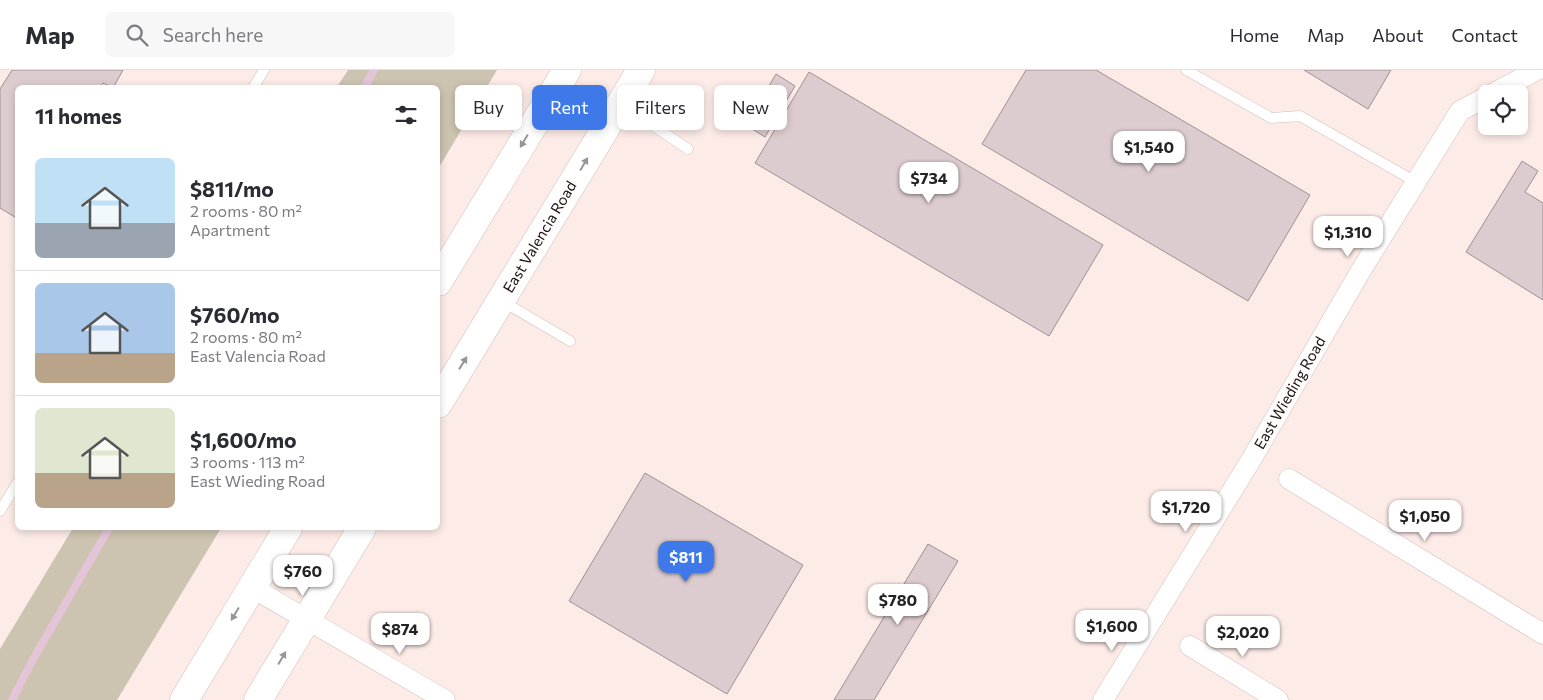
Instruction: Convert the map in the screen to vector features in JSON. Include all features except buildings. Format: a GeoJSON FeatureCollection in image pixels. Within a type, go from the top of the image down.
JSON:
{"type":"FeatureCollection","features":[{"type":"Feature","properties":{"kind":"main road"},"geometry":{"type":"LineString","coordinates":[[440,279],[568,70]]}},
{"type":"Feature","properties":{"kind":"main road","name":"East Valencia Road"},"geometry":{"type":"LineString","coordinates":[[632,85],[642,70]]}},
{"type":"Feature","properties":{"kind":"main road","name":"East Valencia Road"},"geometry":{"type":"LineString","coordinates":[[440,401],[617,109]]}},
{"type":"Feature","properties":{"kind":"main road"},"geometry":{"type":"LineString","coordinates":[[184,700],[287,530]]}},
{"type":"Feature","properties":{"kind":"main road"},"geometry":{"type":"LineString","coordinates":[[258,700],[305,619],[361,530]]}},
{"type":"Feature","properties":{"kind":"street"},"geometry":{"type":"LineString","coordinates":[[1509,85],[1537,70]]}},
{"type":"Feature","properties":{"kind":"street","name":"East Wieding Road"},"geometry":{"type":"LineString","coordinates":[[1103,700],[1245,469],[1360,272],[1460,111],[1478,101]]}},
{"type":"Feature","properties":{"kind":"street"},"geometry":{"type":"LineString","coordinates":[[1289,479],[1543,634]]}},
{"type":"Feature","properties":{"kind":"street"},"geometry":{"type":"LineString","coordinates":[[251,587],[445,700]]}},
{"type":"Feature","properties":{"kind":"street"},"geometry":{"type":"LineString","coordinates":[[1190,646],[1278,700]]}},
{"type":"Feature","properties":{"kind":"lane"},"geometry":{"type":"LineString","coordinates":[[255,85],[264,70]]}},
{"type":"Feature","properties":{"kind":"lane"},"geometry":{"type":"LineString","coordinates":[[1186,70],[1271,118],[1300,116],[1416,182]]}},
{"type":"Feature","properties":{"kind":"lane"},"geometry":{"type":"LineString","coordinates":[[659,130],[688,149]]}},
{"type":"Feature","properties":{"kind":"lane"},"geometry":{"type":"LineString","coordinates":[[501,301],[570,341]]}},
{"type":"Feature","properties":{"kind":"lane"},"geometry":{"type":"LineString","coordinates":[[0,511],[15,487]]}},
{"type":"Feature","properties":{"kind":"shaded area"},"geometry":{"type":"Polygon","coordinates":[[[348,70],[497,70],[488,85],[455,85],[455,130],[461,130],[440,166],[440,85],[338,85],[348,70]]]}},
{"type":"Feature","properties":{"kind":"shaded area"},"geometry":{"type":"Polygon","coordinates":[[[72,530],[220,530],[117,700],[0,700],[0,649],[72,530]]]}},
{"type":"Feature","properties":{"kind":"waterway"},"geometry":{"type":"LineString","coordinates":[[366,85],[374,70]]}},
{"type":"Feature","properties":{"kind":"waterway"},"geometry":{"type":"LineString","coordinates":[[12,700],[31,663],[108,530]]}}]}
